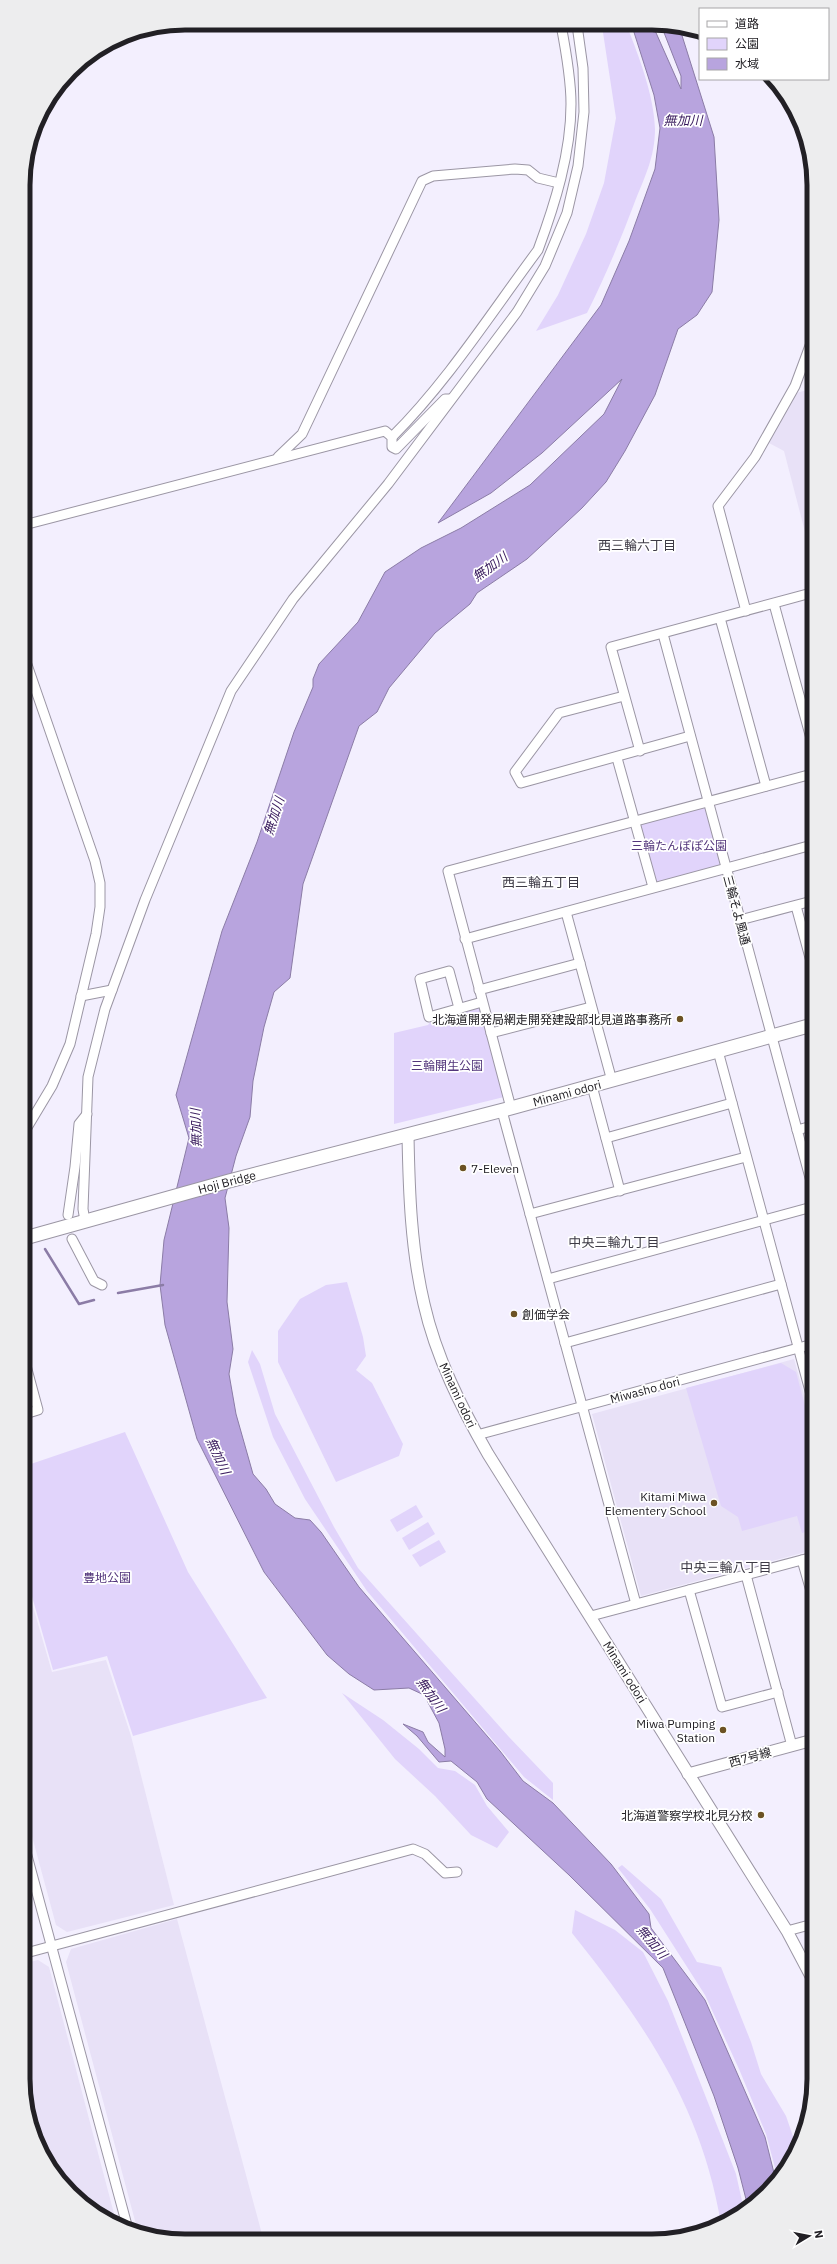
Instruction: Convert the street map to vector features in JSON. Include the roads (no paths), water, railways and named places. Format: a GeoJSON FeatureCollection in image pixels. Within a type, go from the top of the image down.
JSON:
{"type":"FeatureCollection","features":[{"type":"Feature","properties":{"kind":"main road","name":"Minami odori"},"geometry":{"type":"LineString","coordinates":[[408,1135],[612,1081],[807,1026]]}},
{"type":"Feature","properties":{"kind":"main road","name":"Hoji Bridge"},"geometry":{"type":"LineString","coordinates":[[30,1237],[408,1135]]}},
{"type":"Feature","properties":{"kind":"street"},"geometry":{"type":"LineString","coordinates":[[450,400],[445,399],[396,449],[392,447],[392,437],[415,414],[448,373],[538,250],[559,183],[566,151],[571,104],[568,62],[562,30]]}},
{"type":"Feature","properties":{"kind":"street"},"geometry":{"type":"LineString","coordinates":[[89,1220],[83,1209],[88,1077],[112,990],[145,900],[231,691],[293,599],[388,484],[517,312],[545,266],[567,213],[578,166],[584,112],[583,68],[578,30]]}},
{"type":"Feature","properties":{"kind":"street"},"geometry":{"type":"LineString","coordinates":[[277,458],[302,434],[422,181],[433,176],[515,169],[528,170],[538,178],[559,183]]}},
{"type":"Feature","properties":{"kind":"street"},"geometry":{"type":"LineString","coordinates":[[746,611],[718,506],[755,457],[792,392],[807,353]]}},
{"type":"Feature","properties":{"kind":"street"},"geometry":{"type":"LineString","coordinates":[[30,523],[385,431],[392,437]]}},
{"type":"Feature","properties":{"kind":"street"},"geometry":{"type":"LineString","coordinates":[[640,751],[612,647],[807,595]]}},
{"type":"Feature","properties":{"kind":"street"},"geometry":{"type":"LineString","coordinates":[[774,604],[807,724]]}},
{"type":"Feature","properties":{"kind":"street"},"geometry":{"type":"LineString","coordinates":[[720,618],[766,786]]}},
{"type":"Feature","properties":{"kind":"street","name":"三輪そよ風通"},"geometry":{"type":"LineString","coordinates":[[663,634],[771,1036],[807,1162]]}},
{"type":"Feature","properties":{"kind":"street"},"geometry":{"type":"LineString","coordinates":[[30,673],[95,861],[100,883],[100,907],[96,934],[70,1044],[55,1079],[30,1122]]}},
{"type":"Feature","properties":{"kind":"street"},"geometry":{"type":"LineString","coordinates":[[624,696],[559,713],[515,772],[522,783],[617,758],[690,736]]}},
{"type":"Feature","properties":{"kind":"street"},"geometry":{"type":"LineString","coordinates":[[617,758],[653,887]]}},
{"type":"Feature","properties":{"kind":"street"},"geometry":{"type":"LineString","coordinates":[[636,1604],[530,1214],[491,1033],[448,871],[807,775]]}},
{"type":"Feature","properties":{"kind":"street"},"geometry":{"type":"LineString","coordinates":[[465,939],[807,846]]}},
{"type":"Feature","properties":{"kind":"street"},"geometry":{"type":"LineString","coordinates":[[740,920],[807,903]]}},
{"type":"Feature","properties":{"kind":"street"},"geometry":{"type":"LineString","coordinates":[[796,906],[807,947]]}},
{"type":"Feature","properties":{"kind":"street"},"geometry":{"type":"LineString","coordinates":[[566,912],[612,1081]]}},
{"type":"Feature","properties":{"kind":"street"},"geometry":{"type":"LineString","coordinates":[[479,990],[580,963]]}},
{"type":"Feature","properties":{"kind":"street"},"geometry":{"type":"LineString","coordinates":[[459,1008],[449,971],[420,979],[429,1016],[482,1002]]}},
{"type":"Feature","properties":{"kind":"street"},"geometry":{"type":"LineString","coordinates":[[81,996],[112,990]]}},
{"type":"Feature","properties":{"kind":"street"},"geometry":{"type":"LineString","coordinates":[[491,1033],[591,1007]]}},
{"type":"Feature","properties":{"kind":"street"},"geometry":{"type":"LineString","coordinates":[[718,1051],[807,1380]]}},
{"type":"Feature","properties":{"kind":"street"},"geometry":{"type":"LineString","coordinates":[[592,1086],[620,1191]]}},
{"type":"Feature","properties":{"kind":"street"},"geometry":{"type":"LineString","coordinates":[[606,1138],[732,1103]]}},
{"type":"Feature","properties":{"kind":"street"},"geometry":{"type":"LineString","coordinates":[[68,1215],[76,1167],[79,1124],[87,1114]]}},
{"type":"Feature","properties":{"kind":"street"},"geometry":{"type":"LineString","coordinates":[[797,1130],[807,1127]]}},
{"type":"Feature","properties":{"kind":"street","name":"Minami odori"},"geometry":{"type":"LineString","coordinates":[[408,1135],[413,1240],[424,1305],[451,1385],[477,1435],[787,1931],[807,1969]]}},
{"type":"Feature","properties":{"kind":"street"},"geometry":{"type":"LineString","coordinates":[[530,1214],[746,1157]]}},
{"type":"Feature","properties":{"kind":"street"},"geometry":{"type":"LineString","coordinates":[[548,1279],[807,1208]]}},
{"type":"Feature","properties":{"kind":"street"},"geometry":{"type":"LineString","coordinates":[[72,1239],[94,1281],[102,1285]]}},
{"type":"Feature","properties":{"kind":"street"},"geometry":{"type":"LineString","coordinates":[[565,1343],[781,1284]]}},
{"type":"Feature","properties":{"kind":"street","name":"Miwasho dori"},"geometry":{"type":"LineString","coordinates":[[477,1435],[807,1346]]}},
{"type":"Feature","properties":{"kind":"street"},"geometry":{"type":"LineString","coordinates":[[30,1380],[38,1410],[30,1412]]}},
{"type":"Feature","properties":{"kind":"street"},"geometry":{"type":"LineString","coordinates":[[591,1616],[807,1559]]}},
{"type":"Feature","properties":{"kind":"street"},"geometry":{"type":"LineString","coordinates":[[802,1560],[807,1577]]}},
{"type":"Feature","properties":{"kind":"street"},"geometry":{"type":"LineString","coordinates":[[746,1575],[792,1746]]}},
{"type":"Feature","properties":{"kind":"street"},"geometry":{"type":"LineString","coordinates":[[689,1590],[722,1707],[778,1692]]}},
{"type":"Feature","properties":{"kind":"street","name":"西7号線"},"geometry":{"type":"LineString","coordinates":[[688,1774],[807,1742]]}},
{"type":"Feature","properties":{"kind":"street"},"geometry":{"type":"LineString","coordinates":[[30,1952],[413,1849],[424,1854],[445,1873],[457,1872]]}},
{"type":"Feature","properties":{"kind":"street"},"geometry":{"type":"LineString","coordinates":[[30,1867],[126,2222]]}},
{"type":"Feature","properties":{"kind":"street"},"geometry":{"type":"LineString","coordinates":[[787,1931],[807,1926]]}},
{"type":"Feature","properties":{"kind":"water","name":"無加川"},"geometry":{"type":"Polygon","coordinates":[[[633,30],[655,30],[681,89],[681,76],[663,30],[681,33],[714,137],[719,220],[712,292],[697,315],[678,329],[655,395],[625,451],[606,482],[582,508],[527,559],[477,593],[470,604],[435,633],[389,688],[377,712],[359,726],[303,884],[290,978],[274,992],[264,1027],[253,1081],[250,1117],[236,1156],[225,1198],[229,1228],[227,1302],[233,1349],[229,1374],[236,1414],[253,1474],[266,1489],[275,1504],[295,1518],[310,1520],[321,1532],[359,1587],[500,1751],[523,1781],[553,1803],[611,1864],[649,1914],[651,1928],[705,2000],[765,2137],[774,2174],[747,2201],[738,2168],[714,2096],[663,1968],[569,1875],[487,1799],[477,1782],[451,1761],[439,1762],[417,1736],[403,1724],[423,1732],[428,1742],[445,1757],[445,1749],[439,1723],[424,1695],[409,1688],[374,1690],[349,1674],[327,1655],[264,1572],[197,1439],[165,1325],[160,1285],[164,1240],[189,1138],[176,1095],[222,931],[257,842],[294,732],[313,687],[313,679],[319,664],[358,622],[385,572],[421,548],[461,528],[530,485],[604,414],[622,379],[542,453],[491,493],[438,523],[601,305],[629,241],[655,169],[660,128],[654,95],[633,30]]]}},
{"type":"Feature","properties":{"kind":"waterway"},"geometry":{"type":"LineString","coordinates":[[45,1249],[79,1304],[94,1300]]}},
{"type":"Feature","properties":{"kind":"waterway"},"geometry":{"type":"LineString","coordinates":[[118,1293],[163,1285]]}},
{"type":"Feature","properties":{"kind":"place","name":"北海道開発局網走開発建設部北見道路事務所"},"geometry":{"type":"Point","coordinates":[680,1019]}},
{"type":"Feature","properties":{"kind":"place","name":"7-Eleven"},"geometry":{"type":"Point","coordinates":[463,1168]}},
{"type":"Feature","properties":{"kind":"place","name":"創価学会"},"geometry":{"type":"Point","coordinates":[514,1314]}},
{"type":"Feature","properties":{"kind":"place","name":"Kitami Miwa Elementery School"},"geometry":{"type":"Point","coordinates":[714,1503]}},
{"type":"Feature","properties":{"kind":"place","name":"Miwa Pumping Station"},"geometry":{"type":"Point","coordinates":[723,1730]}},
{"type":"Feature","properties":{"kind":"place","name":"北海道警察学校北見分校"},"geometry":{"type":"Point","coordinates":[761,1815]}},
{"type":"Feature","properties":{"kind":"district","name":"西三輪六丁目"},"geometry":{"type":"Point","coordinates":[637,545]}},
{"type":"Feature","properties":{"kind":"district","name":"西三輪五丁目"},"geometry":{"type":"Point","coordinates":[541,882]}},
{"type":"Feature","properties":{"kind":"district","name":"中央三輪九丁目"},"geometry":{"type":"Point","coordinates":[614,1242]}},
{"type":"Feature","properties":{"kind":"district","name":"中央三輪八丁目"},"geometry":{"type":"Point","coordinates":[726,1567]}},
{"type":"Feature","properties":{"kind":"park label","name":"三輪たんぽぽ公園"},"geometry":{"type":"Point","coordinates":[679,845]}},
{"type":"Feature","properties":{"kind":"park label","name":"三輪開生公園"},"geometry":{"type":"Point","coordinates":[447,1065]}},
{"type":"Feature","properties":{"kind":"park label","name":"豊地公園"},"geometry":{"type":"Point","coordinates":[107,1577]}}]}
